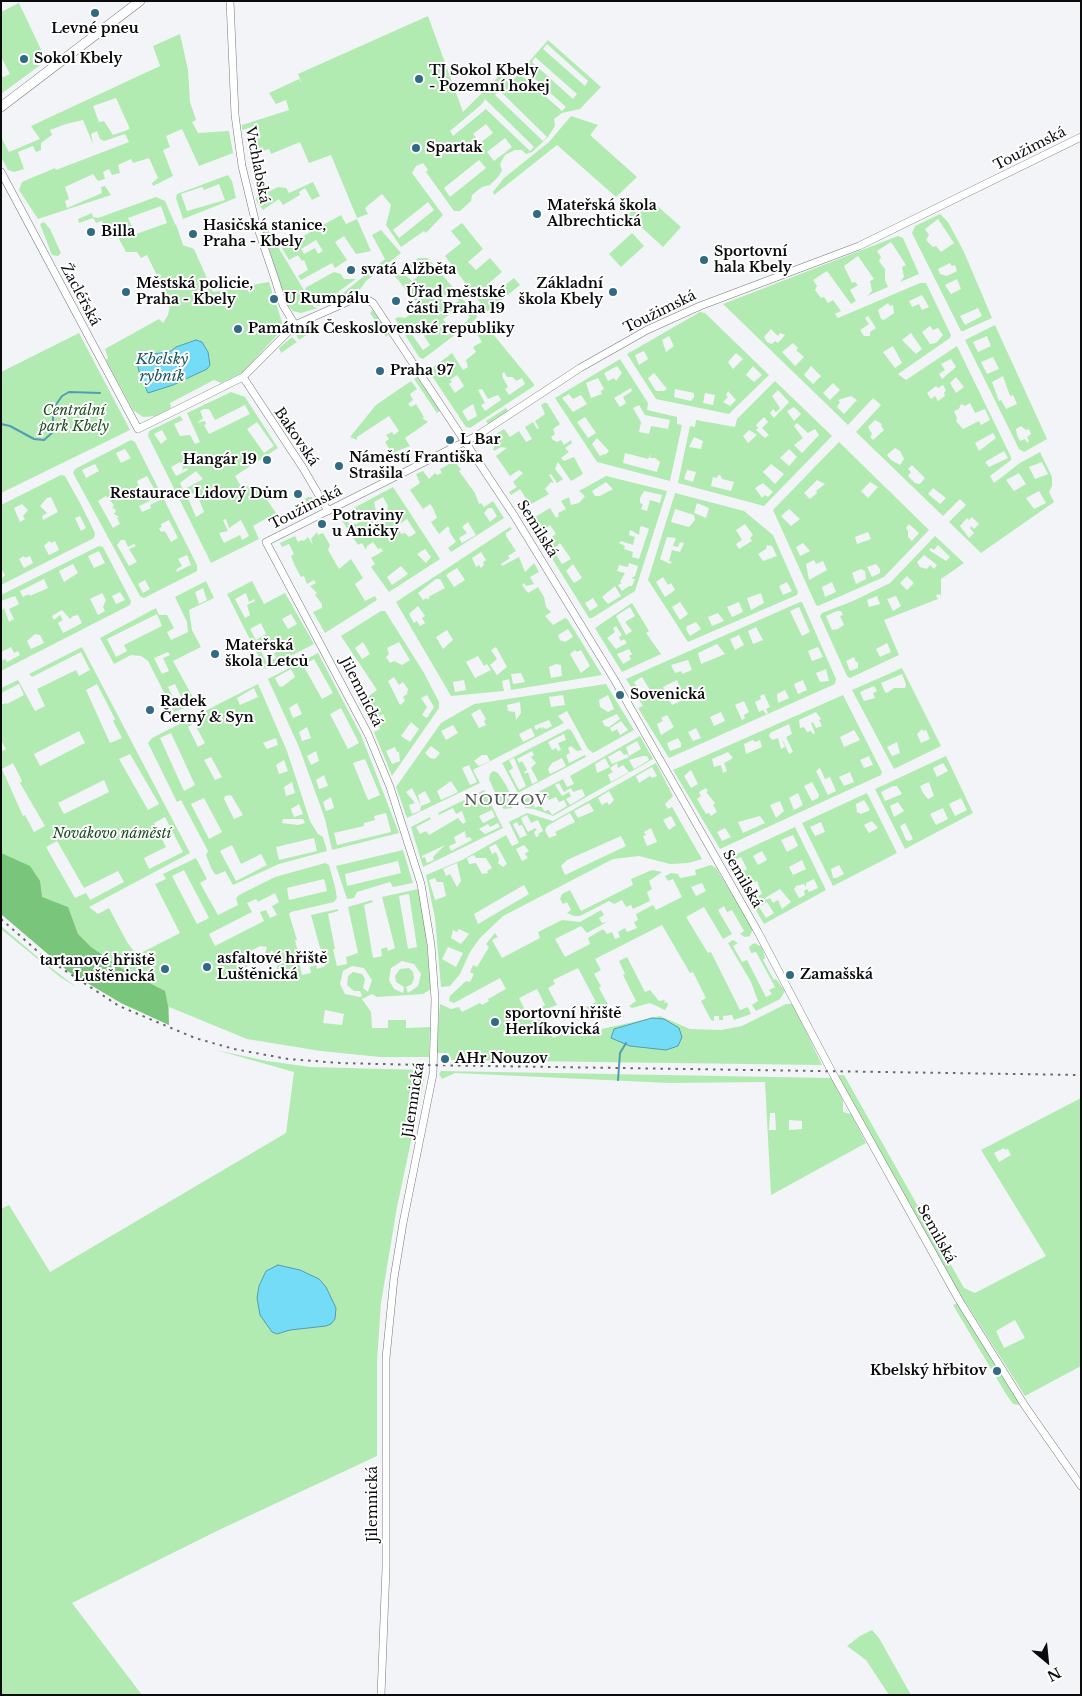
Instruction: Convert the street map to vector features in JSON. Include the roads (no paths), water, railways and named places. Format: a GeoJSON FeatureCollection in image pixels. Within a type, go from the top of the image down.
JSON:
{"type":"FeatureCollection","features":[{"type":"Feature","properties":{"kind":"main road"},"geometry":{"type":"LineString","coordinates":[[1,107],[140,1]]}},
{"type":"Feature","properties":{"kind":"street","name":"Vrchlabská"},"geometry":{"type":"LineString","coordinates":[[230,1],[234,108],[242,166],[255,220],[278,290],[283,304],[295,325]]}},
{"type":"Feature","properties":{"kind":"street","name":"Toužimská"},"geometry":{"type":"LineString","coordinates":[[266,542],[465,441],[580,368],[647,330],[700,306],[859,246],[1081,137]]}},
{"type":"Feature","properties":{"kind":"street","name":"Žacléřská"},"geometry":{"type":"LineString","coordinates":[[1,172],[138,429],[243,377]]}},
{"type":"Feature","properties":{"kind":"street","name":"Semilská"},"geometry":{"type":"LineString","coordinates":[[295,325],[363,297],[373,303],[515,517],[644,730],[758,932],[832,1072],[960,1302],[1025,1406],[1081,1486]]}},
{"type":"Feature","properties":{"kind":"street"},"geometry":{"type":"LineString","coordinates":[[243,377],[295,325]]}},
{"type":"Feature","properties":{"kind":"street","name":"Bakovská"},"geometry":{"type":"LineString","coordinates":[[243,377],[304,468],[328,511]]}},
{"type":"Feature","properties":{"kind":"street","name":"Jilemnická"},"geometry":{"type":"LineString","coordinates":[[266,542],[368,734],[387,778],[419,874],[426,905],[431,944],[435,998],[433,1074],[403,1223],[394,1278],[386,1358],[386,1568],[381,1695]]}},
{"type":"Feature","properties":{"kind":"water","name":"Kbelský rybník"},"geometry":{"type":"Polygon","coordinates":[[[196,340],[202,342],[208,352],[210,365],[207,369],[173,385],[148,393],[140,376],[137,362],[148,355],[171,351],[176,347],[196,340]]]}},
{"type":"Feature","properties":{"kind":"water"},"geometry":{"type":"Polygon","coordinates":[[[652,1018],[664,1019],[679,1028],[682,1037],[678,1046],[666,1050],[630,1046],[611,1038],[614,1029],[652,1018]]]}},
{"type":"Feature","properties":{"kind":"water"},"geometry":{"type":"Polygon","coordinates":[[[278,1265],[300,1270],[319,1279],[326,1287],[336,1308],[335,1319],[331,1324],[290,1330],[277,1334],[272,1332],[260,1315],[257,1298],[259,1286],[266,1271],[278,1265]]]}},
{"type":"Feature","properties":{"kind":"waterway"},"geometry":{"type":"LineString","coordinates":[[1,424],[10,426],[34,439],[44,440],[53,432],[53,409],[62,396],[69,392],[100,393]]}},
{"type":"Feature","properties":{"kind":"waterway"},"geometry":{"type":"LineString","coordinates":[[618,1080],[620,1053],[626,1043]]}},
{"type":"Feature","properties":{"kind":"railway"},"geometry":{"type":"LineString","coordinates":[[1,919],[43,956],[119,1006],[195,1038],[234,1049],[288,1059],[340,1063],[421,1065],[1081,1075]]}},
{"type":"Feature","properties":{"kind":"place","name":"Levné pneu"},"geometry":{"type":"Point","coordinates":[95,13]}},
{"type":"Feature","properties":{"kind":"place","name":"Sokol Kbely"},"geometry":{"type":"Point","coordinates":[24,59]}},
{"type":"Feature","properties":{"kind":"place","name":"TJ Sokol Kbely - Pozemní hokej"},"geometry":{"type":"Point","coordinates":[419,79]}},
{"type":"Feature","properties":{"kind":"place","name":"Spartak"},"geometry":{"type":"Point","coordinates":[416,148]}},
{"type":"Feature","properties":{"kind":"place","name":"Mateřská škola Albrechtická"},"geometry":{"type":"Point","coordinates":[537,214]}},
{"type":"Feature","properties":{"kind":"place","name":"Billa"},"geometry":{"type":"Point","coordinates":[91,232]}},
{"type":"Feature","properties":{"kind":"place","name":"Hasičská stanice, Praha - Kbely"},"geometry":{"type":"Point","coordinates":[193,234]}},
{"type":"Feature","properties":{"kind":"place","name":"Sportovní hala Kbely"},"geometry":{"type":"Point","coordinates":[704,260]}},
{"type":"Feature","properties":{"kind":"place","name":"svatá Alžběta"},"geometry":{"type":"Point","coordinates":[351,270]}},
{"type":"Feature","properties":{"kind":"place","name":"Městská policie, Praha - Kbely"},"geometry":{"type":"Point","coordinates":[126,292]}},
{"type":"Feature","properties":{"kind":"place","name":"Základní škola Kbely"},"geometry":{"type":"Point","coordinates":[613,292]}},
{"type":"Feature","properties":{"kind":"place","name":"U Rumpálu"},"geometry":{"type":"Point","coordinates":[274,299]}},
{"type":"Feature","properties":{"kind":"place","name":"Úřad městské části Praha 19"},"geometry":{"type":"Point","coordinates":[396,301]}},
{"type":"Feature","properties":{"kind":"place","name":"Památník Československé republiky"},"geometry":{"type":"Point","coordinates":[238,329]}},
{"type":"Feature","properties":{"kind":"place","name":"Praha 97"},"geometry":{"type":"Point","coordinates":[380,371]}},
{"type":"Feature","properties":{"kind":"place","name":"L Bar"},"geometry":{"type":"Point","coordinates":[450,440]}},
{"type":"Feature","properties":{"kind":"place","name":"Hangár 19"},"geometry":{"type":"Point","coordinates":[267,460]}},
{"type":"Feature","properties":{"kind":"place","name":"Náměstí Františka Strašila"},"geometry":{"type":"Point","coordinates":[339,466]}},
{"type":"Feature","properties":{"kind":"place","name":"Restaurace Lidový Dům"},"geometry":{"type":"Point","coordinates":[298,494]}},
{"type":"Feature","properties":{"kind":"place","name":"Potraviny u Aničky"},"geometry":{"type":"Point","coordinates":[322,524]}},
{"type":"Feature","properties":{"kind":"place","name":"Mateřská škola Letců"},"geometry":{"type":"Point","coordinates":[215,654]}},
{"type":"Feature","properties":{"kind":"place","name":"Sovenická"},"geometry":{"type":"Point","coordinates":[620,695]}},
{"type":"Feature","properties":{"kind":"place","name":"Radek Černý & Syn"},"geometry":{"type":"Point","coordinates":[150,710]}},
{"type":"Feature","properties":{"kind":"place","name":"asfaltové hřiště Luštěnická"},"geometry":{"type":"Point","coordinates":[207,967]}},
{"type":"Feature","properties":{"kind":"place","name":"tartanové hřiště Luštěnická"},"geometry":{"type":"Point","coordinates":[165,969]}},
{"type":"Feature","properties":{"kind":"place","name":"Zamašská"},"geometry":{"type":"Point","coordinates":[790,975]}},
{"type":"Feature","properties":{"kind":"place","name":"sportovní hřiště Herlíkovická"},"geometry":{"type":"Point","coordinates":[495,1022]}},
{"type":"Feature","properties":{"kind":"place","name":"AHr Nouzov"},"geometry":{"type":"Point","coordinates":[445,1059]}},
{"type":"Feature","properties":{"kind":"place","name":"Kbelský hřbitov"},"geometry":{"type":"Point","coordinates":[997,1371]}},
{"type":"Feature","properties":{"kind":"district","name":"NOUZOV"},"geometry":{"type":"Point","coordinates":[506,801]}},
{"type":"Feature","properties":{"kind":"park label","name":"Centrální park Kbely"},"geometry":{"type":"Point","coordinates":[74,420]}},
{"type":"Feature","properties":{"kind":"park label","name":"Novákovo náměstí"},"geometry":{"type":"Point","coordinates":[112,834]}}]}
